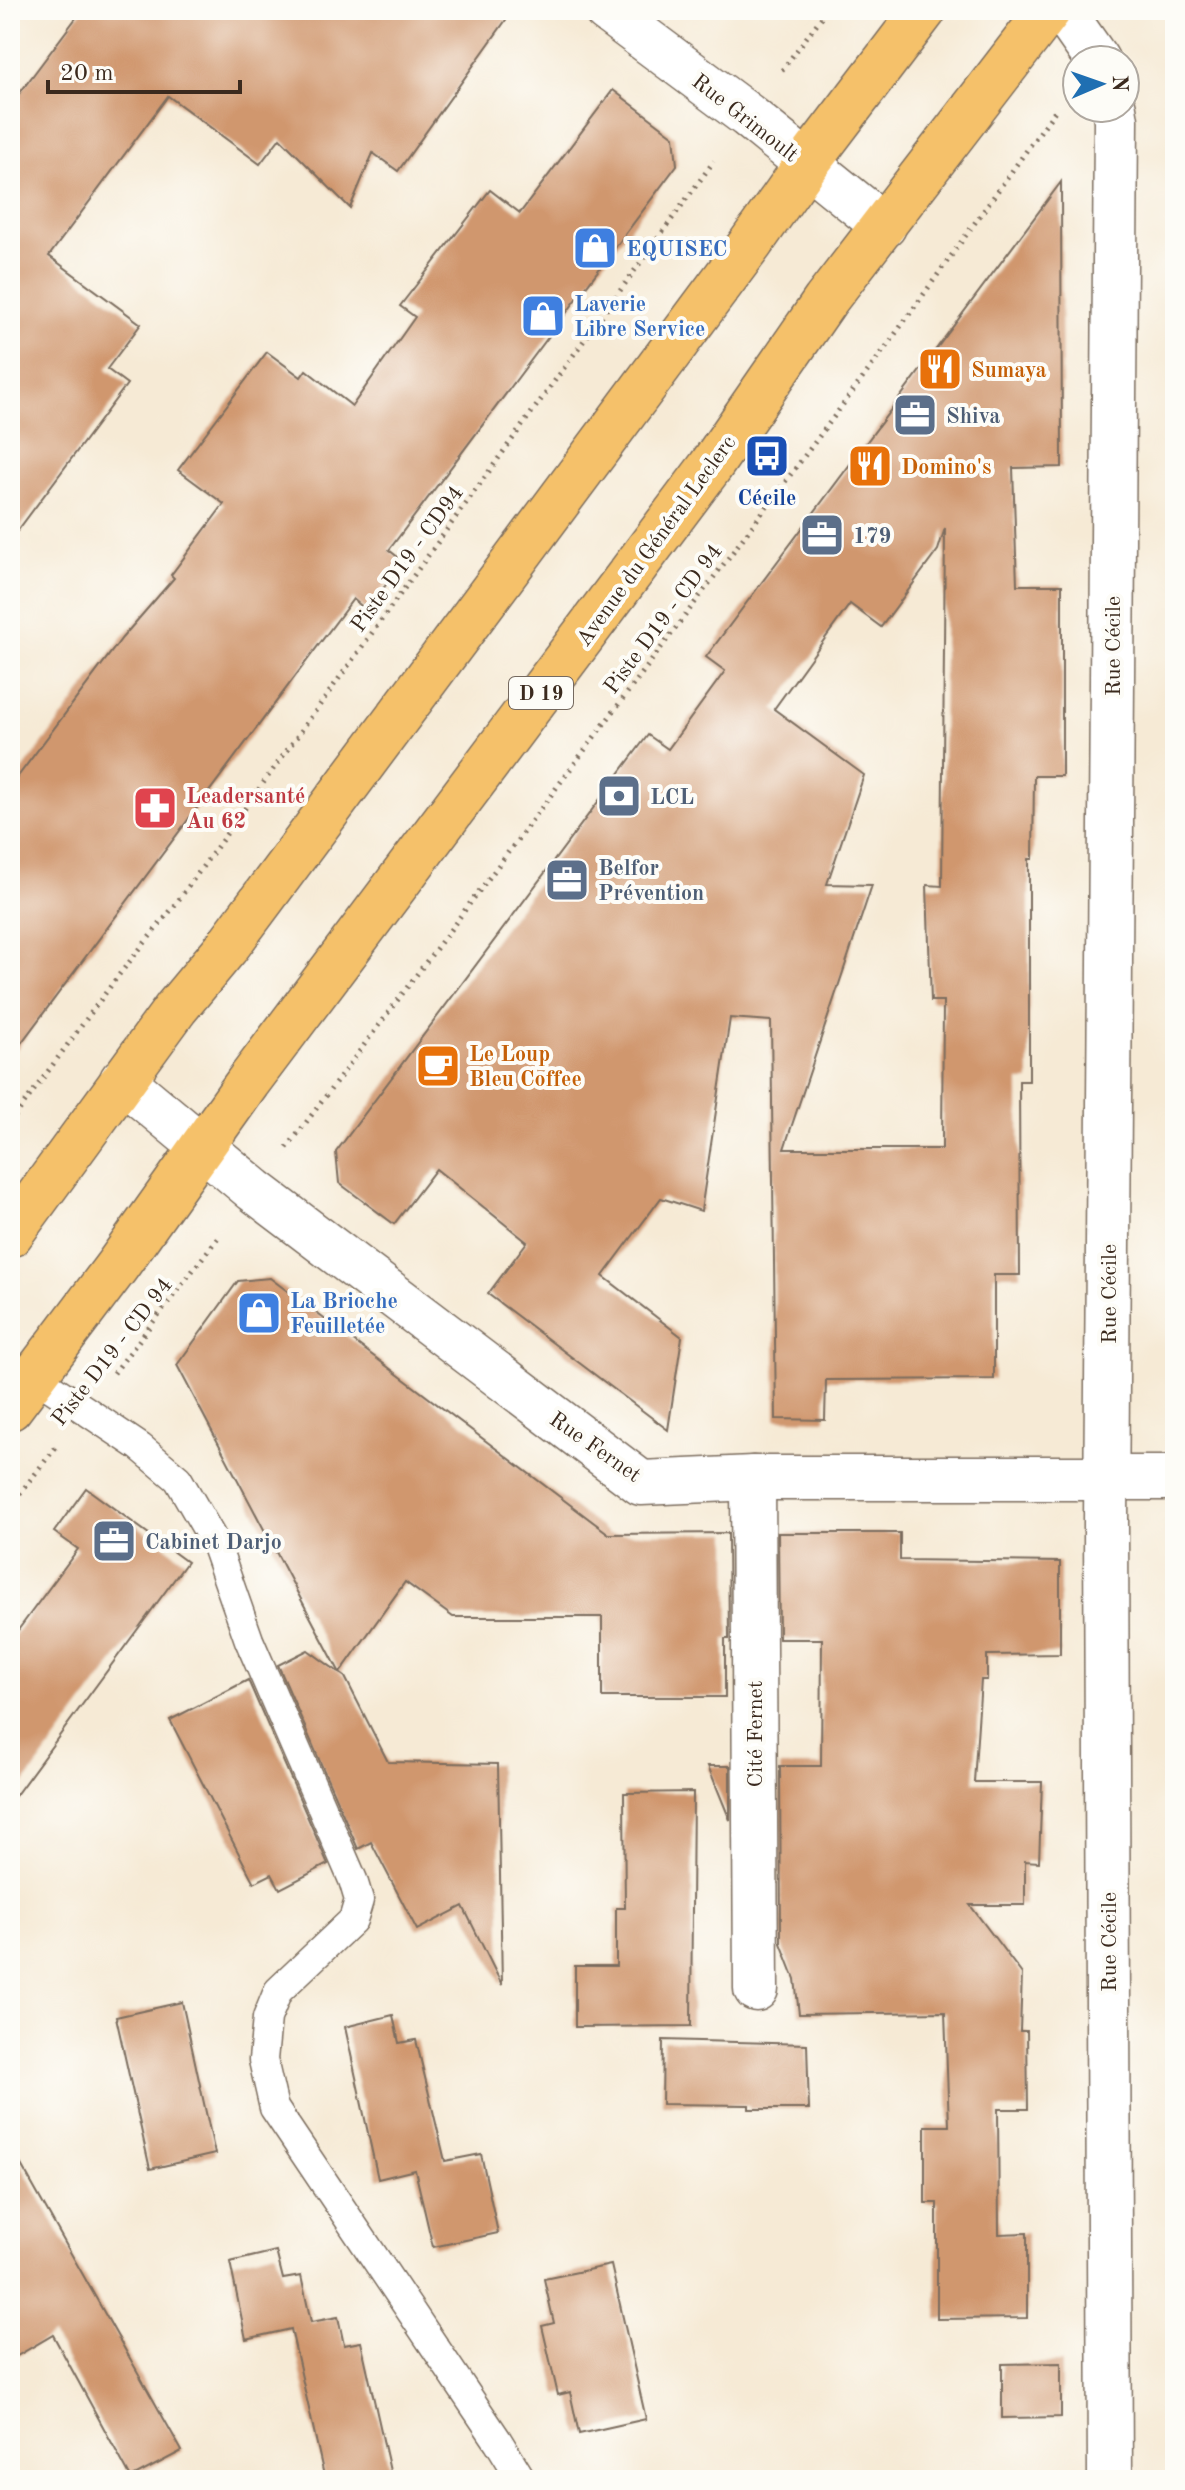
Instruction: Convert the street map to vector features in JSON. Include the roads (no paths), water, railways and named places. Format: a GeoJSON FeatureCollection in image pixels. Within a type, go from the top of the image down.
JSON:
{"type":"FeatureCollection","features":[{"type":"Feature","properties":{"kind":"main road"},"geometry":{"type":"LineString","coordinates":[[10,1235],[122,1080],[235,935],[924,10]]}},
{"type":"Feature","properties":{"kind":"main road","name":"Avenue du Général Leclerc"},"geometry":{"type":"LineString","coordinates":[[18,1384],[203,1147],[248,1082],[691,492],[825,301],[1049,10]]}},
{"type":"Feature","properties":{"kind":"street","name":"Rue Grimoult"},"geometry":{"type":"LineString","coordinates":[[606,10],[747,115],[884,226]]}},
{"type":"Feature","properties":{"kind":"street"},"geometry":{"type":"LineString","coordinates":[[1062,10],[1086,44]]}},
{"type":"Feature","properties":{"kind":"street","name":"Rue Cécile"},"geometry":{"type":"LineString","coordinates":[[1110,2480],[1107,1480],[1116,124]]}},
{"type":"Feature","properties":{"kind":"street"},"geometry":{"type":"LineString","coordinates":[[122,1080],[203,1147]]}},
{"type":"Feature","properties":{"kind":"street","name":"Rue Fernet"},"geometry":{"type":"LineString","coordinates":[[203,1147],[254,1190],[641,1483],[753,1478],[1175,1478]]}},
{"type":"Feature","properties":{"kind":"street","name":"Cité Fernet"},"geometry":{"type":"LineString","coordinates":[[753,1478],[756,1989]]}},
{"type":"Feature","properties":{"kind":"lane"},"geometry":{"type":"LineString","coordinates":[[18,1384],[85,1410],[140,1447],[178,1479],[215,1543],[249,1640],[359,1900],[353,1920],[278,1991],[267,2018],[263,2060],[274,2108],[522,2480]]}},
{"type":"Feature","properties":{"kind":"place","name":"EQUISEC"},"geometry":{"type":"Point","coordinates":[595,248]}},
{"type":"Feature","properties":{"kind":"place","name":"Laverie Libre Service"},"geometry":{"type":"Point","coordinates":[543,316]}},
{"type":"Feature","properties":{"kind":"place","name":"Sumaya"},"geometry":{"type":"Point","coordinates":[940,369]}},
{"type":"Feature","properties":{"kind":"place","name":"Shiva"},"geometry":{"type":"Point","coordinates":[915,415]}},
{"type":"Feature","properties":{"kind":"place","name":"Cécile"},"geometry":{"type":"Point","coordinates":[767,456]}},
{"type":"Feature","properties":{"kind":"place","name":"Domino's"},"geometry":{"type":"Point","coordinates":[870,466]}},
{"type":"Feature","properties":{"kind":"place","name":"179"},"geometry":{"type":"Point","coordinates":[822,535]}},
{"type":"Feature","properties":{"kind":"place","name":"LCL"},"geometry":{"type":"Point","coordinates":[619,796]}},
{"type":"Feature","properties":{"kind":"place","name":"Leadersanté Au 62"},"geometry":{"type":"Point","coordinates":[155,808]}},
{"type":"Feature","properties":{"kind":"place","name":"Belfor Prévention"},"geometry":{"type":"Point","coordinates":[567,880]}},
{"type":"Feature","properties":{"kind":"place","name":"Le Loup Bleu Coffee"},"geometry":{"type":"Point","coordinates":[438,1066]}},
{"type":"Feature","properties":{"kind":"place","name":"La Brioche Feuilletée"},"geometry":{"type":"Point","coordinates":[259,1313]}},
{"type":"Feature","properties":{"kind":"place","name":"Cabinet Darjo"},"geometry":{"type":"Point","coordinates":[114,1541]}}]}
